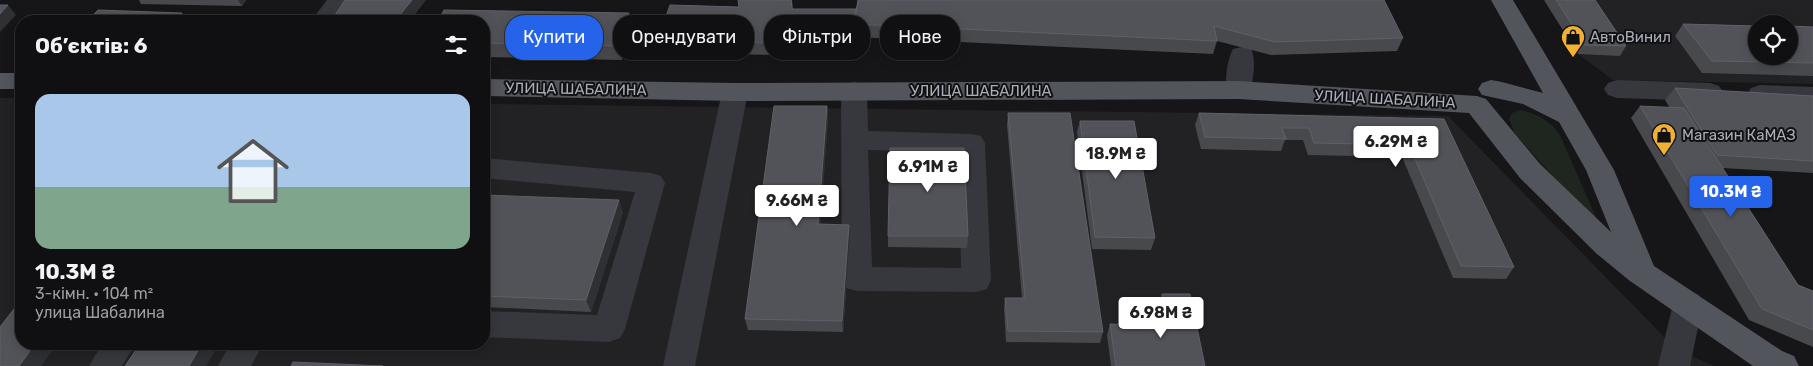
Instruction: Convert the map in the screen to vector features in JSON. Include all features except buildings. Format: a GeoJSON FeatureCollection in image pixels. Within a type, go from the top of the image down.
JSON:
{"type":"FeatureCollection","features":[{"type":"Feature","properties":{"kind":"main road"},"geometry":{"type":"LineString","coordinates":[[1502,0],[1572,118],[1600,170],[1641,273]]}},
{"type":"Feature","properties":{"kind":"main road","name":"УЛИЦА ШАБАЛИНА"},"geometry":{"type":"LineString","coordinates":[[490,88],[735,92],[1238,90],[1484,97],[1517,77],[1526,65],[1528,46]]}},
{"type":"Feature","properties":{"kind":"main road"},"geometry":{"type":"LineString","coordinates":[[0,81],[15,81]]}},
{"type":"Feature","properties":{"kind":"main road"},"geometry":{"type":"LineString","coordinates":[[1484,97],[1514,92],[1531,96],[1572,118]]}},
{"type":"Feature","properties":{"kind":"main road","name":"УЛИЦА ШАБАЛИНА"},"geometry":{"type":"LineString","coordinates":[[1484,97],[1493,128],[1530,171],[1607,246],[1641,273],[1771,361],[1783,366]]}},
{"type":"Feature","properties":{"kind":"lane"},"geometry":{"type":"LineString","coordinates":[[327,15],[339,0]]}},
{"type":"Feature","properties":{"kind":"lane"},"geometry":{"type":"LineString","coordinates":[[1238,90],[1242,55]]}},
{"type":"Feature","properties":{"kind":"lane"},"geometry":{"type":"LineString","coordinates":[[1617,89],[1813,96]]}},
{"type":"Feature","properties":{"kind":"lane"},"geometry":{"type":"LineString","coordinates":[[854,91],[857,279],[976,280],[972,143],[855,140]]}},
{"type":"Feature","properties":{"kind":"lane"},"geometry":{"type":"LineString","coordinates":[[679,366],[735,92]]}},
{"type":"Feature","properties":{"kind":"lane"},"geometry":{"type":"LineString","coordinates":[[490,169],[650,184],[609,330],[490,324]]}},
{"type":"Feature","properties":{"kind":"lane"},"geometry":{"type":"LineString","coordinates":[[1674,366],[1688,304]]}},
{"type":"Feature","properties":{"kind":"lane"},"geometry":{"type":"LineString","coordinates":[[105,366],[115,350]]}},
{"type":"Feature","properties":{"kind":"lane"},"geometry":{"type":"LineString","coordinates":[[234,366],[243,350]]}},
{"type":"Feature","properties":{"kind":"shaded area"},"geometry":{"type":"Polygon","coordinates":[[[1544,0],[1813,0],[1813,84],[1613,80],[1578,54],[1544,0]]]}},
{"type":"Feature","properties":{"kind":"shaded area"},"geometry":{"type":"Polygon","coordinates":[[[0,98],[15,98],[15,350],[490,350],[490,104],[1448,116],[1676,349],[1714,366],[0,366],[0,98]]]}},
{"type":"Feature","properties":{"kind":"shaded area"},"geometry":{"type":"Polygon","coordinates":[[[1520,110],[1543,118],[1560,135],[1602,231],[1515,134],[1509,119],[1512,113],[1520,110]]]}},
{"type":"Feature","properties":{"kind":"place","name":"АвтоВинил"},"geometry":{"type":"Point","coordinates":[1573,58]}},
{"type":"Feature","properties":{"kind":"place","name":"Магазин КаМАЗ"},"geometry":{"type":"Point","coordinates":[1664,156]}}]}
